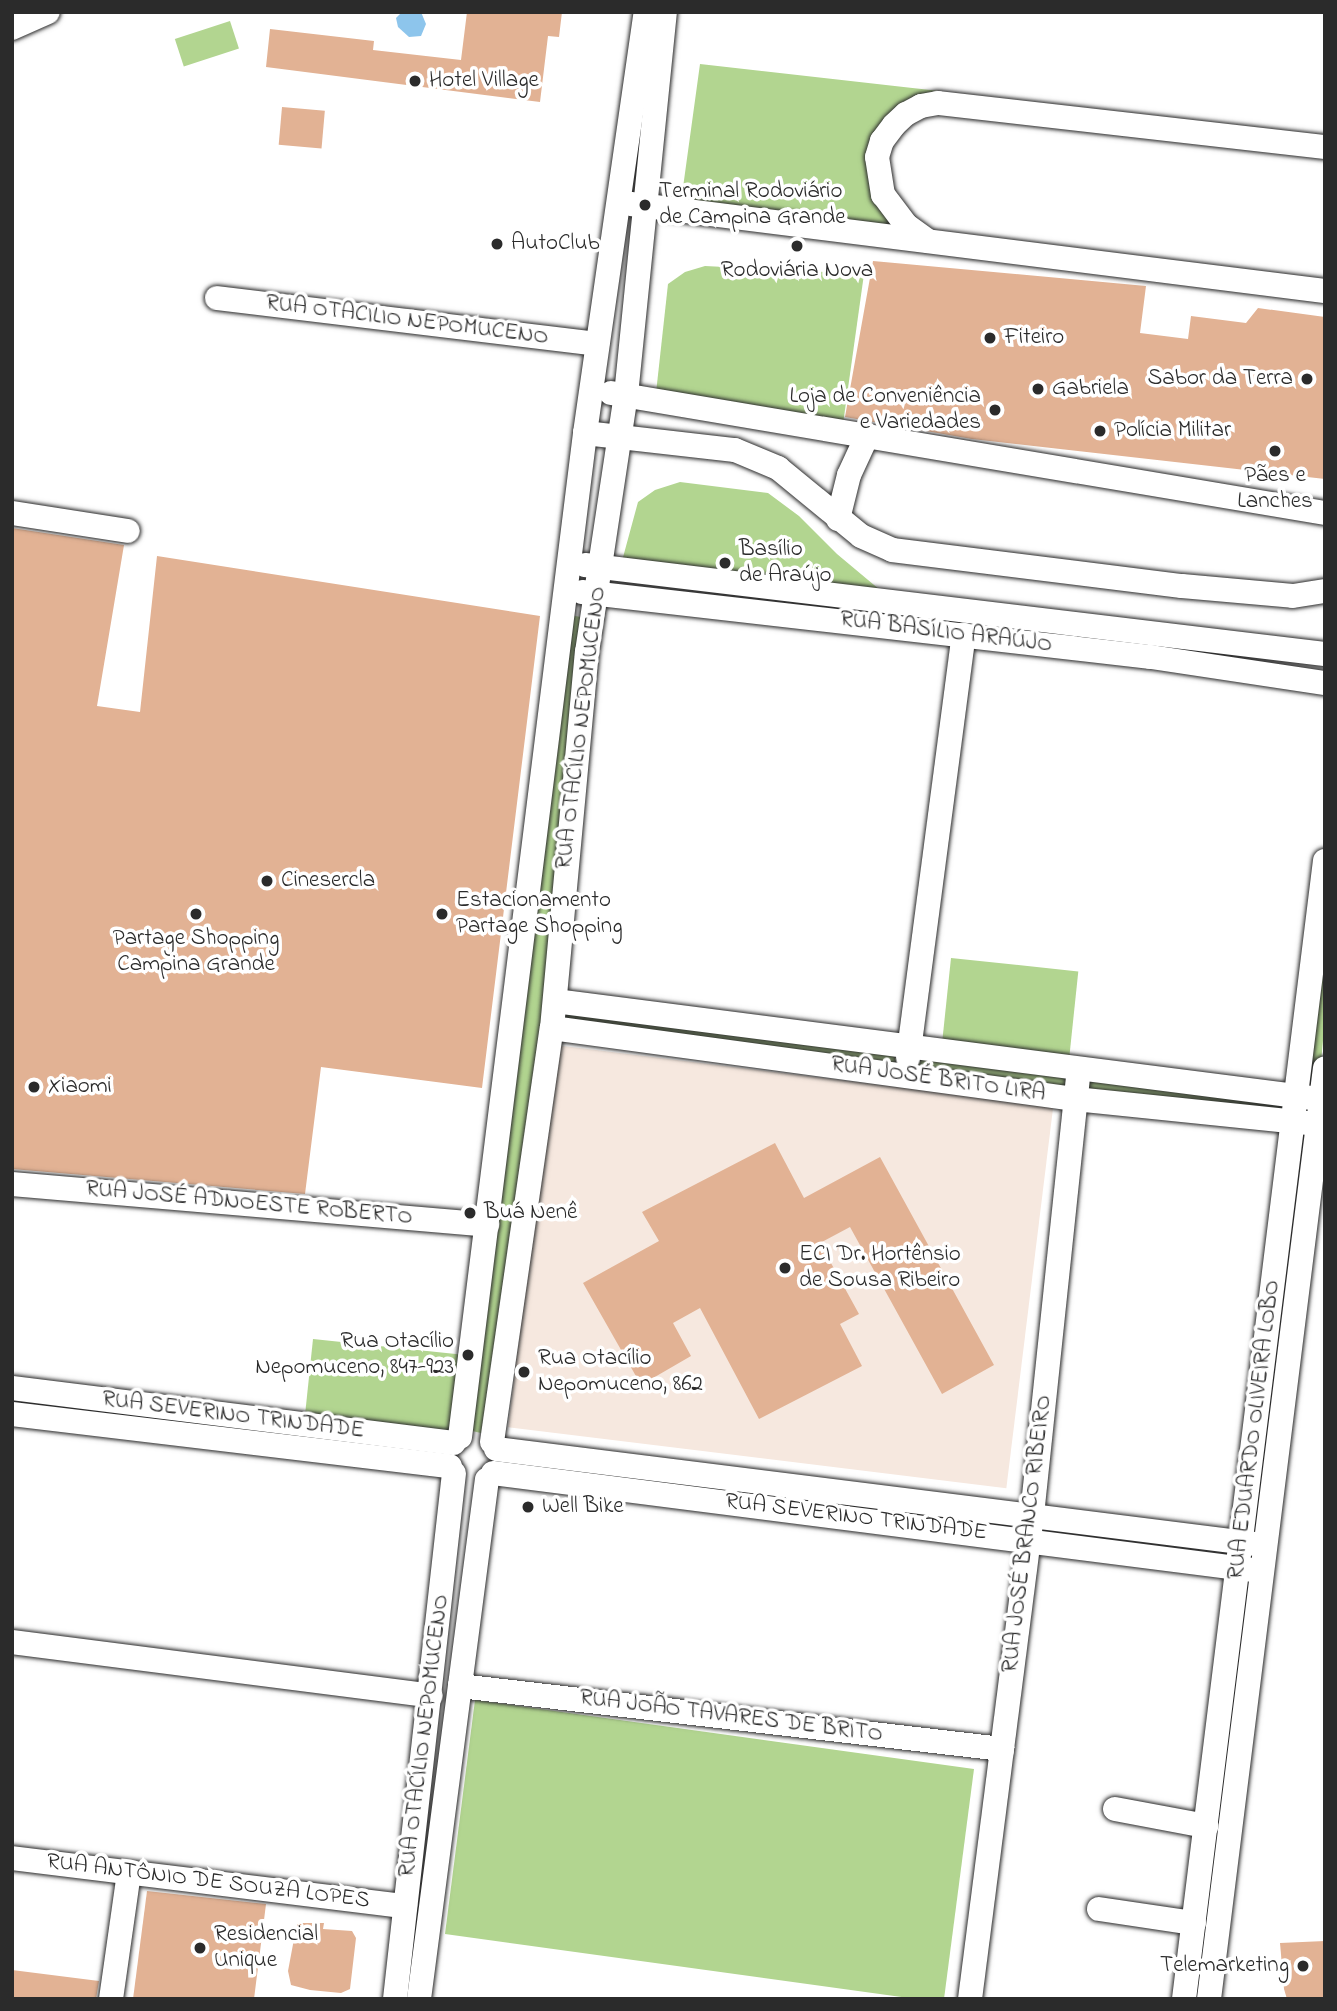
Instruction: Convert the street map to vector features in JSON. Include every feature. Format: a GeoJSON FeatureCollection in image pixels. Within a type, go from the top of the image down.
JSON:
{"type":"FeatureCollection","features":[{"type":"Feature","properties":{"kind":"street"},"geometry":{"type":"LineString","coordinates":[[12,28],[48,12]]}},
{"type":"Feature","properties":{"kind":"street","name":"RUA OTACÍLIO NEPOMUCENO"},"geometry":{"type":"LineString","coordinates":[[419,1999],[552,1028],[587,652],[626,395],[645,205],[652,42],[646,12]]}},
{"type":"Feature","properties":{"kind":"street","name":"RUA OTACÍLIO NEPOMUCENO"},"geometry":{"type":"LineString","coordinates":[[395,1999],[431,1696],[454,1455],[487,1225],[597,344],[618,202],[652,42],[666,12]]}},
{"type":"Feature","properties":{"kind":"street"},"geometry":{"type":"LineString","coordinates":[[930,242],[906,225],[883,195],[877,157],[882,141],[894,125],[921,106],[938,103],[1325,147]]}},
{"type":"Feature","properties":{"kind":"street"},"geometry":{"type":"LineString","coordinates":[[618,202],[1325,291]]}},
{"type":"Feature","properties":{"kind":"street","name":"RUA OTACILIO NEPOMUCENO"},"geometry":{"type":"LineString","coordinates":[[216,299],[597,344]]}},
{"type":"Feature","properties":{"kind":"street"},"geometry":{"type":"LineString","coordinates":[[591,391],[1325,513]]}},
{"type":"Feature","properties":{"kind":"street"},"geometry":{"type":"LineString","coordinates":[[585,433],[735,450],[778,468],[861,536],[892,550],[1182,586],[1293,596],[1325,592]]}},
{"type":"Feature","properties":{"kind":"street"},"geometry":{"type":"LineString","coordinates":[[838,519],[858,450],[867,436]]}},
{"type":"Feature","properties":{"kind":"street"},"geometry":{"type":"LineString","coordinates":[[12,513],[128,531]]}},
{"type":"Feature","properties":{"kind":"street","name":"RUA BASÍLIO ARAÚJO"},"geometry":{"type":"LineString","coordinates":[[570,564],[602,565],[1325,654]]}},
{"type":"Feature","properties":{"kind":"street","name":"RUA BASÍLIO ARAÚJO"},"geometry":{"type":"LineString","coordinates":[[565,590],[1152,657],[1325,683]]}},
{"type":"Feature","properties":{"kind":"street"},"geometry":{"type":"LineString","coordinates":[[906,1076],[964,635]]}},
{"type":"Feature","properties":{"kind":"street","name":"RUA EDUARDO OLIVEIRA LOBO"},"geometry":{"type":"LineString","coordinates":[[1209,1999],[1293,1120],[1325,861]]}},
{"type":"Feature","properties":{"kind":"street","name":"RUA JOSÉ BRITO LIRA"},"geometry":{"type":"LineString","coordinates":[[555,1001],[910,1044],[1323,1100]]}},
{"type":"Feature","properties":{"kind":"street","name":"RUA JOSÉ BRITO LIRA"},"geometry":{"type":"LineString","coordinates":[[552,1028],[1075,1099],[1322,1125]]}},
{"type":"Feature","properties":{"kind":"street","name":"RUA EDUARDO OLIVEIRA LOBO"},"geometry":{"type":"LineString","coordinates":[[1252,1544],[1322,1125],[1325,1068]]}},
{"type":"Feature","properties":{"kind":"street","name":"RUA JOSÉ BRANCO RIBEIRO"},"geometry":{"type":"LineString","coordinates":[[970,1999],[1032,1516],[1079,1069]]}},
{"type":"Feature","properties":{"kind":"street","name":"RUA JOSÉ ADNOESTE ROBERTO"},"geometry":{"type":"LineString","coordinates":[[12,1184],[487,1225]]}},
{"type":"Feature","properties":{"kind":"street","name":"RUA SEVERINO TRINDADE"},"geometry":{"type":"LineString","coordinates":[[12,1388],[454,1455]]}},
{"type":"Feature","properties":{"kind":"street","name":"RUA SEVERINO TRINDADE"},"geometry":{"type":"LineString","coordinates":[[12,1414],[454,1455]]}},
{"type":"Feature","properties":{"kind":"street"},"geometry":{"type":"LineString","coordinates":[[480,1435],[492,1461],[473,1483],[454,1455],[480,1435]]}},
{"type":"Feature","properties":{"kind":"street","name":"RUA SEVERINO TRINDADE"},"geometry":{"type":"LineString","coordinates":[[492,1461],[1032,1516],[1252,1544]]}},
{"type":"Feature","properties":{"kind":"street","name":"RUA SEVERINO TRINDADE"},"geometry":{"type":"LineString","coordinates":[[492,1461],[1249,1570]]}},
{"type":"Feature","properties":{"kind":"street","name":"RUA EDUARDO OLIVEIRA LOBO"},"geometry":{"type":"LineString","coordinates":[[1184,1999],[1206,1826],[1249,1570]]}},
{"type":"Feature","properties":{"kind":"street"},"geometry":{"type":"LineString","coordinates":[[12,1642],[431,1696]]}},
{"type":"Feature","properties":{"kind":"street","name":"RUA JOÃO TAVARES DE BRITO"},"geometry":{"type":"LineString","coordinates":[[460,1686],[1002,1748]]}},
{"type":"Feature","properties":{"kind":"street"},"geometry":{"type":"LineString","coordinates":[[1115,1810],[1206,1826]]}},
{"type":"Feature","properties":{"kind":"street","name":"RUA ANTÔNIO DE SOUZA LOPES"},"geometry":{"type":"LineString","coordinates":[[12,1858],[128,1882],[405,1906]]}},
{"type":"Feature","properties":{"kind":"street"},"geometry":{"type":"LineString","coordinates":[[111,1999],[128,1882]]}},
{"type":"Feature","properties":{"kind":"street"},"geometry":{"type":"LineString","coordinates":[[1100,1909],[1195,1923]]}},
{"type":"Feature","properties":{"kind":"shaded area","name":"ECI Dr. Hortênsio de Sousa Ribeiro"},"geometry":{"type":"Polygon","coordinates":[[[555,1045],[1053,1106],[1006,1488],[508,1427],[555,1045]]]}},
{"type":"Feature","properties":{"kind":"green space"},"geometry":{"type":"Polygon","coordinates":[[[230,21],[239,49],[184,67],[175,39],[230,21]]]}},
{"type":"Feature","properties":{"kind":"green space"},"geometry":{"type":"Polygon","coordinates":[[[700,64],[939,91],[899,110],[874,143],[905,234],[681,202],[700,64]]]}},
{"type":"Feature","properties":{"kind":"green space"},"geometry":{"type":"Polygon","coordinates":[[[705,266],[864,274],[843,424],[656,393],[668,284],[685,272],[705,266]]]}},
{"type":"Feature","properties":{"kind":"green space"},"geometry":{"type":"Polygon","coordinates":[[[680,482],[768,493],[799,516],[837,554],[886,595],[622,561],[638,502],[655,490],[680,482]]]}},
{"type":"Feature","properties":{"kind":"green space"},"geometry":{"type":"Polygon","coordinates":[[[569,615],[587,618],[540,1038],[490,1435],[472,1431],[569,615]]]}},
{"type":"Feature","properties":{"kind":"green space"},"geometry":{"type":"Polygon","coordinates":[[[1325,900],[1325,1019],[1318,1094],[1300,1093],[1325,900]]]}},
{"type":"Feature","properties":{"kind":"green space"},"geometry":{"type":"Polygon","coordinates":[[[951,958],[1078,971],[1070,1055],[942,1042],[951,958]]]}},
{"type":"Feature","properties":{"kind":"green space"},"geometry":{"type":"Polygon","coordinates":[[[556,1004],[903,1047],[901,1067],[554,1024],[556,1004]]]}},
{"type":"Feature","properties":{"kind":"green space"},"geometry":{"type":"Polygon","coordinates":[[[914,1049],[1074,1074],[1071,1096],[911,1071],[914,1049]]]}},
{"type":"Feature","properties":{"kind":"green space"},"geometry":{"type":"Polygon","coordinates":[[[1083,1074],[1288,1098],[1287,1116],[1082,1095],[1083,1074]]]}},
{"type":"Feature","properties":{"kind":"green space"},"geometry":{"type":"Polygon","coordinates":[[[313,1339],[465,1355],[457,1437],[304,1421],[313,1339]]]}},
{"type":"Feature","properties":{"kind":"green space"},"geometry":{"type":"Polygon","coordinates":[[[475,1700],[974,1769],[944,1999],[916,1999],[445,1934],[475,1700]]]}},
{"type":"Feature","properties":{"kind":"water"},"geometry":{"type":"Polygon","coordinates":[[[402,12],[421,12],[426,24],[421,36],[409,37],[398,27],[396,18],[402,12]]]}},
{"type":"Feature","properties":{"kind":"building"},"geometry":{"type":"Polygon","coordinates":[[[467,12],[562,12],[559,37],[548,36],[540,102],[266,67],[270,29],[374,41],[373,50],[461,60],[467,12]]]}},
{"type":"Feature","properties":{"kind":"building"},"geometry":{"type":"Polygon","coordinates":[[[282,107],[325,111],[322,149],[279,145],[282,107]]]}},
{"type":"Feature","properties":{"kind":"building"},"geometry":{"type":"Polygon","coordinates":[[[873,261],[1146,286],[1140,333],[1188,339],[1191,316],[1246,323],[1258,308],[1325,317],[1325,479],[972,439],[845,417],[873,261]]]}},
{"type":"Feature","properties":{"kind":"building","name":"Partage Shopping Campina Grande"},"geometry":{"type":"Polygon","coordinates":[[[12,528],[124,545],[97,706],[140,712],[157,556],[540,616],[482,1088],[321,1067],[305,1194],[12,1169],[12,528]]]}},
{"type":"Feature","properties":{"kind":"building"},"geometry":{"type":"Polygon","coordinates":[[[775,1143],[804,1198],[880,1157],[994,1365],[942,1394],[850,1227],[820,1243],[859,1314],[840,1324],[862,1366],[759,1419],[700,1308],[673,1323],[691,1356],[641,1385],[583,1283],[659,1241],[642,1212],[775,1143]]]}},
{"type":"Feature","properties":{"kind":"building","name":"Residencial Unique"},"geometry":{"type":"Polygon","coordinates":[[[147,1891],[266,1904],[254,1999],[133,1999],[147,1891]]]}},
{"type":"Feature","properties":{"kind":"building"},"geometry":{"type":"Polygon","coordinates":[[[297,1923],[324,1923],[323,1929],[352,1931],[356,1938],[350,1989],[341,1993],[291,1985],[288,1971],[297,1923]]]}},
{"type":"Feature","properties":{"kind":"building","name":"Telemarketing"},"geometry":{"type":"Polygon","coordinates":[[[1325,1941],[1325,1999],[1287,1999],[1280,1943],[1325,1941]]]}},
{"type":"Feature","properties":{"kind":"building"},"geometry":{"type":"Polygon","coordinates":[[[12,1970],[99,1981],[96,1999],[12,1999],[12,1970]]]}},
{"type":"Feature","properties":{"kind":"place","name":"Hotel Village"},"geometry":{"type":"Point","coordinates":[415,81]}},
{"type":"Feature","properties":{"kind":"place","name":"Terminal Rodoviário de Campina Grande"},"geometry":{"type":"Point","coordinates":[645,205]}},
{"type":"Feature","properties":{"kind":"place","name":"AutoClub"},"geometry":{"type":"Point","coordinates":[497,244]}},
{"type":"Feature","properties":{"kind":"place","name":"Rodoviária Nova"},"geometry":{"type":"Point","coordinates":[797,246]}},
{"type":"Feature","properties":{"kind":"place","name":"Fiteiro"},"geometry":{"type":"Point","coordinates":[990,338]}},
{"type":"Feature","properties":{"kind":"place","name":"Sabor da Terra"},"geometry":{"type":"Point","coordinates":[1307,379]}},
{"type":"Feature","properties":{"kind":"place","name":"Gabriela"},"geometry":{"type":"Point","coordinates":[1038,389]}},
{"type":"Feature","properties":{"kind":"place","name":"Loja de Conveniência e Variedades"},"geometry":{"type":"Point","coordinates":[995,410]}},
{"type":"Feature","properties":{"kind":"place","name":"Polícia Militar"},"geometry":{"type":"Point","coordinates":[1100,431]}},
{"type":"Feature","properties":{"kind":"place","name":"Pães e Lanches"},"geometry":{"type":"Point","coordinates":[1275,451]}},
{"type":"Feature","properties":{"kind":"place","name":"Basílio de Araújo"},"geometry":{"type":"Point","coordinates":[725,563]}},
{"type":"Feature","properties":{"kind":"place","name":"Cinesercla"},"geometry":{"type":"Point","coordinates":[267,881]}},
{"type":"Feature","properties":{"kind":"place","name":"Partage Shopping Campina Grande"},"geometry":{"type":"Point","coordinates":[196,914]}},
{"type":"Feature","properties":{"kind":"place","name":"Estacionamento Partage Shopping"},"geometry":{"type":"Point","coordinates":[442,914]}},
{"type":"Feature","properties":{"kind":"place","name":"Xiaomi"},"geometry":{"type":"Point","coordinates":[34,1087]}},
{"type":"Feature","properties":{"kind":"place","name":"Buá Nenê"},"geometry":{"type":"Point","coordinates":[470,1213]}},
{"type":"Feature","properties":{"kind":"place","name":"ECI Dr. Hortênsio de Sousa Ribeiro"},"geometry":{"type":"Point","coordinates":[785,1268]}},
{"type":"Feature","properties":{"kind":"place","name":"Rua Otacílio Nepomuceno, 847-923"},"geometry":{"type":"Point","coordinates":[468,1355]}},
{"type":"Feature","properties":{"kind":"place","name":"Rua Otacílio Nepomuceno, 862"},"geometry":{"type":"Point","coordinates":[524,1372]}},
{"type":"Feature","properties":{"kind":"place","name":"Well Bike"},"geometry":{"type":"Point","coordinates":[528,1507]}},
{"type":"Feature","properties":{"kind":"place","name":"Residencial Unique"},"geometry":{"type":"Point","coordinates":[200,1948]}},
{"type":"Feature","properties":{"kind":"place","name":"Telemarketing"},"geometry":{"type":"Point","coordinates":[1303,1966]}}]}
